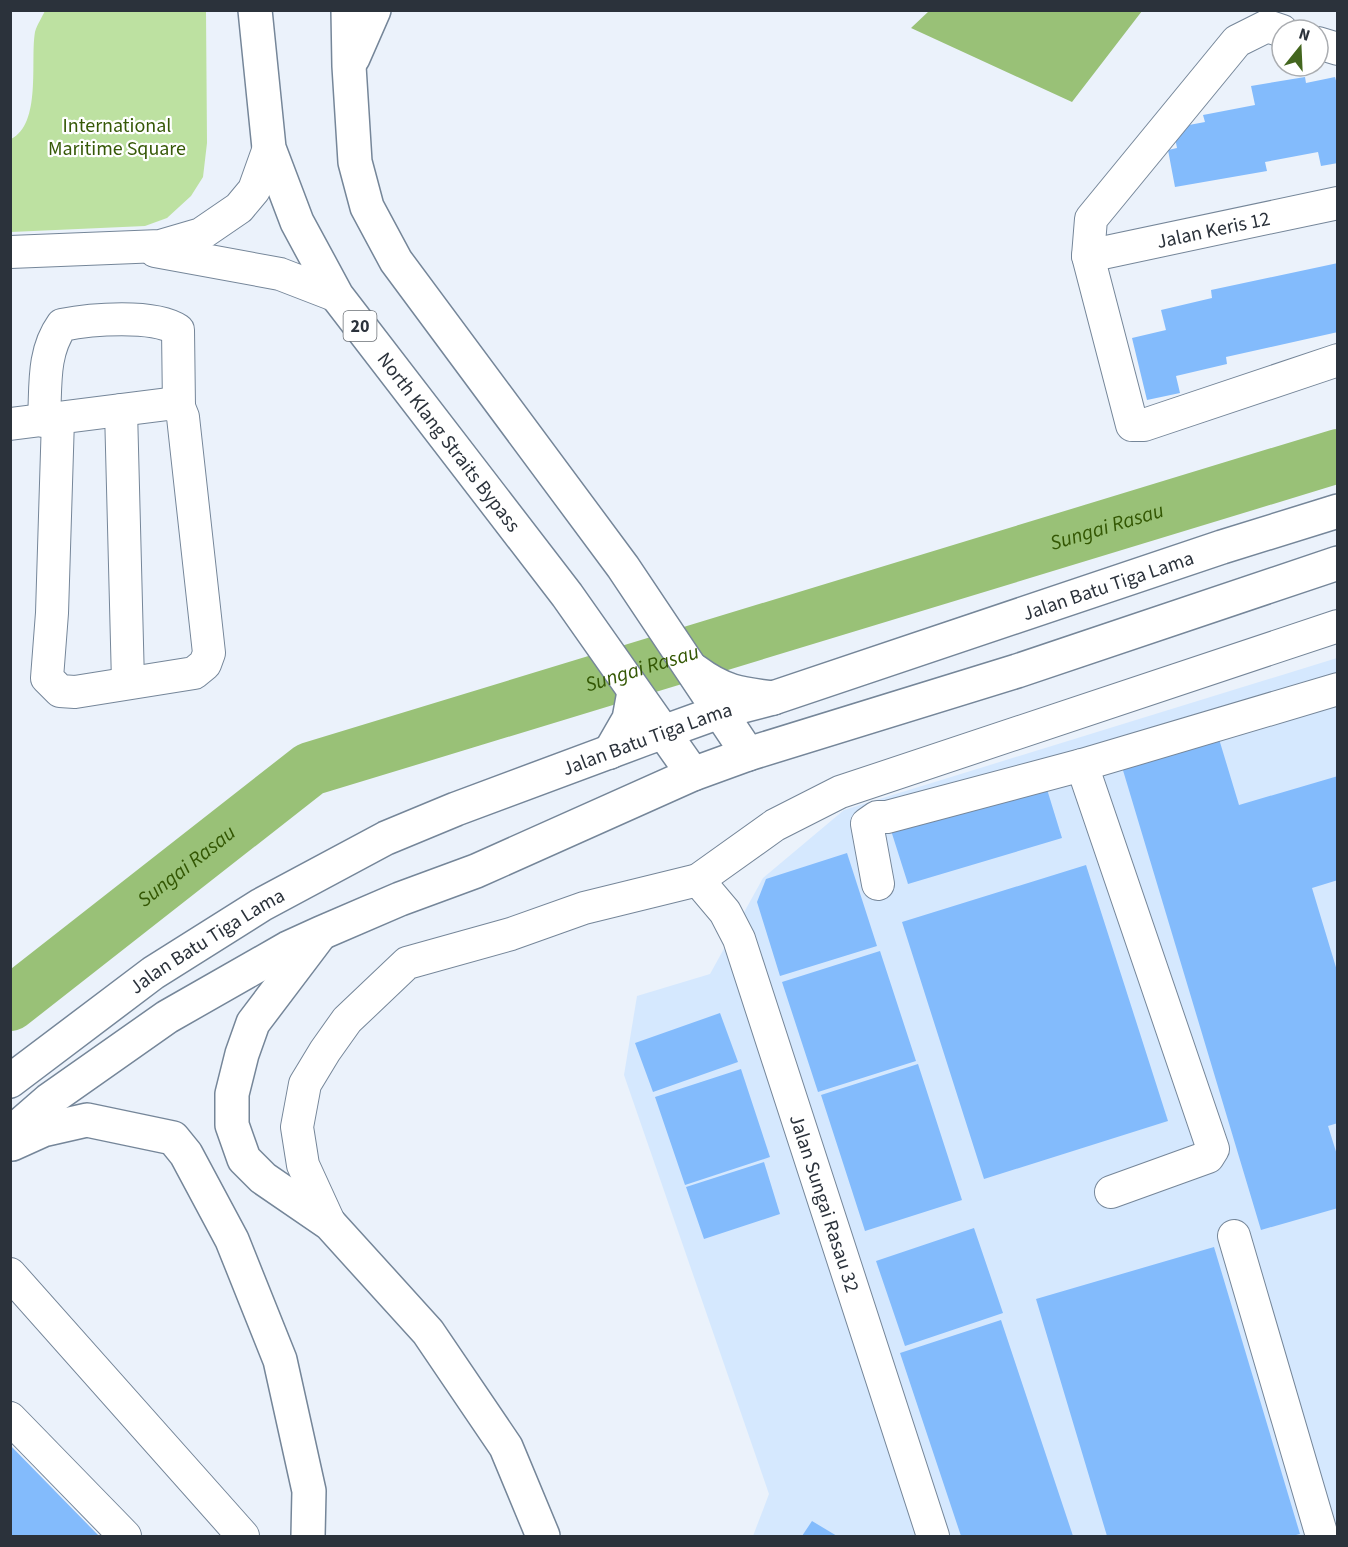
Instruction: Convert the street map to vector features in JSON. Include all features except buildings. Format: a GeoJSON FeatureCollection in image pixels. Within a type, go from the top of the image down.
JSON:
{"type":"FeatureCollection","features":[{"type":"Feature","properties":{"kind":"main road","name":"North Klang Straits Bypass"},"geometry":{"type":"LineString","coordinates":[[255,10],[269,148],[297,222],[337,296],[567,595],[643,713],[693,774]]}},
{"type":"Feature","properties":{"kind":"main road"},"geometry":{"type":"LineString","coordinates":[[348,10],[355,162],[367,207],[396,261],[623,567],[748,754]]}},
{"type":"Feature","properties":{"kind":"main road"},"geometry":{"type":"LineString","coordinates":[[349,66],[375,10]]}},
{"type":"Feature","properties":{"kind":"main road","name":"Jalan Batu Tiga Lama"},"geometry":{"type":"LineString","coordinates":[[10,1081],[153,974],[261,904],[386,838],[456,809],[610,752],[643,713],[705,688],[773,698],[1222,547],[1338,511]]}},
{"type":"Feature","properties":{"kind":"main road"},"geometry":{"type":"LineString","coordinates":[[10,1134],[49,1100],[167,1017],[288,948],[400,899],[476,871],[693,774],[748,754],[1017,671],[1338,563]]}},
{"type":"Feature","properties":{"kind":"main road"},"geometry":{"type":"LineString","coordinates":[[321,933],[253,1023],[242,1054],[232,1094],[232,1125],[244,1159],[263,1178],[330,1224],[428,1332],[506,1447],[543,1536]]}},
{"type":"Feature","properties":{"kind":"main road"},"geometry":{"type":"LineString","coordinates":[[10,1145],[43,1130],[87,1120],[173,1138],[186,1154],[232,1240],[280,1360],[309,1491],[308,1536]]}},
{"type":"Feature","properties":{"kind":"street"},"geometry":{"type":"LineString","coordinates":[[1270,27],[1267,26],[1237,41],[1091,219],[1088,256],[1132,425],[1144,425],[1338,360]]}},
{"type":"Feature","properties":{"kind":"street"},"geometry":{"type":"LineString","coordinates":[[10,252],[139,248],[160,246],[201,234],[239,208],[254,190],[269,148]]}},
{"type":"Feature","properties":{"kind":"street","name":"Jalan Keris 12"},"geometry":{"type":"LineString","coordinates":[[1088,256],[1338,203]]}},
{"type":"Feature","properties":{"kind":"street"},"geometry":{"type":"LineString","coordinates":[[139,248],[280,274],[337,296]]}},
{"type":"Feature","properties":{"kind":"street"},"geometry":{"type":"LineString","coordinates":[[148,320],[171,325],[178,330],[179,407],[183,417],[209,653],[205,664],[194,673],[75,692],[60,691],[47,678],[52,613],[51,420],[47,356],[52,338],[62,325],[81,321],[148,320]]}},
{"type":"Feature","properties":{"kind":"street"},"geometry":{"type":"LineString","coordinates":[[10,424],[168,404],[179,407]]}},
{"type":"Feature","properties":{"kind":"street"},"geometry":{"type":"LineString","coordinates":[[121,410],[128,682]]}},
{"type":"Feature","properties":{"kind":"street"},"geometry":{"type":"LineString","coordinates":[[330,1224],[303,1165],[297,1127],[305,1084],[324,1051],[347,1020],[407,963],[511,934],[584,908],[698,880],[775,825],[840,792],[1338,627]]}},
{"type":"Feature","properties":{"kind":"street"},"geometry":{"type":"LineString","coordinates":[[878,884],[867,824],[877,817],[887,817],[1082,765],[1338,689]]}},
{"type":"Feature","properties":{"kind":"street"},"geometry":{"type":"LineString","coordinates":[[1082,765],[1213,1149],[1208,1157],[1111,1192]]}},
{"type":"Feature","properties":{"kind":"street","name":"Jalan Sungai Rasau 32"},"geometry":{"type":"LineString","coordinates":[[698,880],[725,912],[739,939],[933,1536]]}},
{"type":"Feature","properties":{"kind":"street"},"geometry":{"type":"LineString","coordinates":[[1234,1236],[1322,1536]]}},
{"type":"Feature","properties":{"kind":"street"},"geometry":{"type":"LineString","coordinates":[[10,1274],[243,1536]]}},
{"type":"Feature","properties":{"kind":"street"},"geometry":{"type":"LineString","coordinates":[[10,1418],[124,1536]]}},
{"type":"Feature","properties":{"kind":"shaded area"},"geometry":{"type":"Polygon","coordinates":[[[929,11],[1142,11],[1072,102],[911,28],[929,11]]]}},
{"type":"Feature","properties":{"kind":"shaded area"},"geometry":{"type":"Polygon","coordinates":[[[1337,658],[1337,1536],[753,1536],[769,1494],[624,1075],[637,996],[710,974],[763,878],[844,810],[1337,658]]]}},
{"type":"Feature","properties":{"kind":"green space","name":"International Maritime Square"},"geometry":{"type":"Polygon","coordinates":[[[45,11],[206,11],[207,143],[203,177],[191,196],[167,218],[145,226],[11,232],[11,139],[21,131],[31,106],[35,32],[45,11]]]}},
{"type":"Feature","properties":{"kind":"waterway","name":"Sungai Rasau"},"geometry":{"type":"LineString","coordinates":[[10,1004],[310,769],[1338,456]]}}]}
